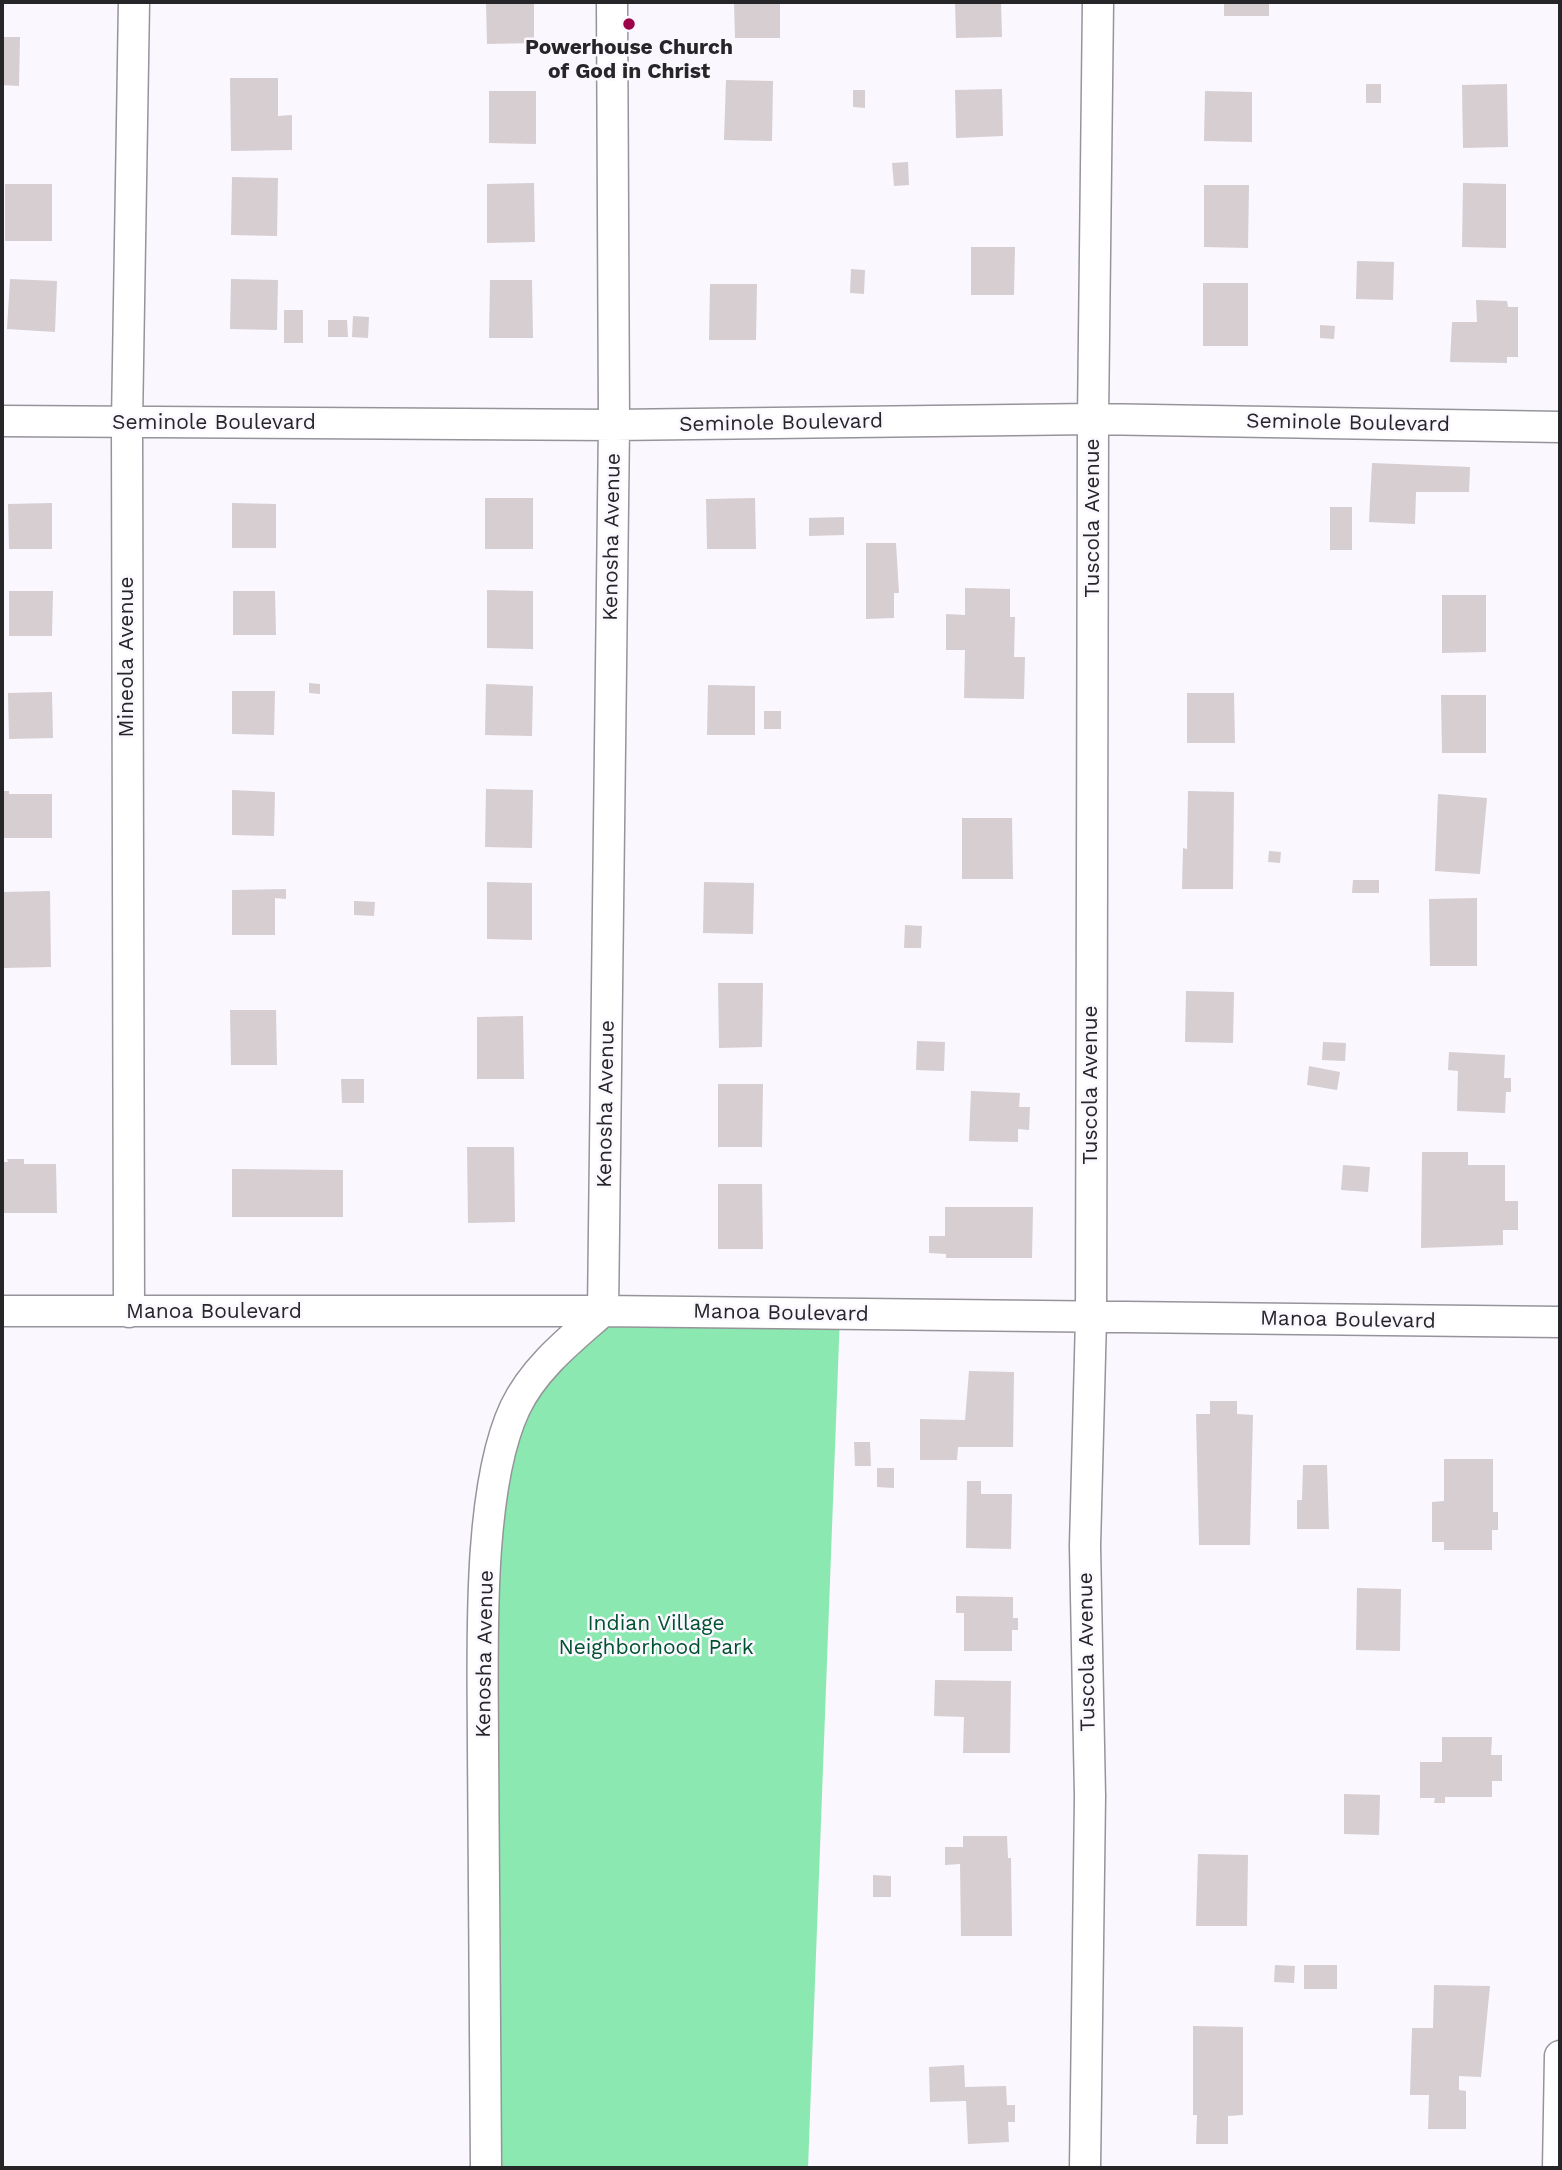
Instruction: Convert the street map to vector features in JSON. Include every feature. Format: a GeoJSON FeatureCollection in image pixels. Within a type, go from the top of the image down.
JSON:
{"type":"FeatureCollection","features":[{"type":"Feature","properties":{"kind":"street","name":"Mineola Avenue"},"geometry":{"type":"LineString","coordinates":[[129,1312],[127,423],[134,2]]}},
{"type":"Feature","properties":{"kind":"street","name":"Kenosha Avenue"},"geometry":{"type":"LineString","coordinates":[[486,2168],[483,1634],[489,1528],[498,1464],[515,1408],[551,1357],[603,1311],[614,425],[612,2]]}},
{"type":"Feature","properties":{"kind":"street","name":"Tuscola Avenue"},"geometry":{"type":"LineString","coordinates":[[1085,2168],[1090,1796],[1085,1546],[1091,1318],[1093,419],[1098,2]]}},
{"type":"Feature","properties":{"kind":"street","name":"Seminole Boulevard"},"geometry":{"type":"LineString","coordinates":[[2,421],[614,425],[1093,419],[1560,427]]}},
{"type":"Feature","properties":{"kind":"street","name":"Manoa Boulevard"},"geometry":{"type":"LineString","coordinates":[[2,1311],[603,1311],[1560,1322]]}},
{"type":"Feature","properties":{"kind":"street"},"geometry":{"type":"LineString","coordinates":[[1558,2168],[1560,2056]]}},
{"type":"Feature","properties":{"kind":"green space","name":"Indian Village Neighborhood Park"},"geometry":{"type":"Polygon","coordinates":[[[603,1311],[840,1314],[808,2168],[486,2168],[483,1634],[515,1408],[603,1311]]]}},
{"type":"Feature","properties":{"kind":"building"},"geometry":{"type":"Polygon","coordinates":[[[486,2],[534,2],[534,43],[487,44],[486,2]]]}},
{"type":"Feature","properties":{"kind":"building"},"geometry":{"type":"Polygon","coordinates":[[[734,2],[780,2],[780,38],[735,38],[734,2]]]}},
{"type":"Feature","properties":{"kind":"building"},"geometry":{"type":"Polygon","coordinates":[[[955,2],[1001,2],[1002,37],[956,38],[955,2]]]}},
{"type":"Feature","properties":{"kind":"building"},"geometry":{"type":"Polygon","coordinates":[[[1224,2],[1269,2],[1269,16],[1224,16],[1224,2]]]}},
{"type":"Feature","properties":{"kind":"building"},"geometry":{"type":"Polygon","coordinates":[[[2,37],[20,37],[19,86],[2,85],[2,37]]]}},
{"type":"Feature","properties":{"kind":"building"},"geometry":{"type":"Polygon","coordinates":[[[230,78],[278,78],[278,116],[292,115],[292,150],[231,151],[230,78]]]}},
{"type":"Feature","properties":{"kind":"building"},"geometry":{"type":"Polygon","coordinates":[[[726,80],[773,81],[772,141],[724,140],[726,80]]]}},
{"type":"Feature","properties":{"kind":"building"},"geometry":{"type":"Polygon","coordinates":[[[1366,84],[1381,84],[1381,103],[1366,103],[1366,84]]]}},
{"type":"Feature","properties":{"kind":"building"},"geometry":{"type":"Polygon","coordinates":[[[1507,84],[1508,147],[1463,148],[1462,85],[1507,84]]]}},
{"type":"Feature","properties":{"kind":"building"},"geometry":{"type":"Polygon","coordinates":[[[1002,89],[1003,136],[956,138],[955,90],[1002,89]]]}},
{"type":"Feature","properties":{"kind":"building"},"geometry":{"type":"Polygon","coordinates":[[[853,90],[865,90],[865,108],[853,107],[853,90]]]}},
{"type":"Feature","properties":{"kind":"building"},"geometry":{"type":"Polygon","coordinates":[[[489,91],[536,91],[536,144],[489,143],[489,91]]]}},
{"type":"Feature","properties":{"kind":"building"},"geometry":{"type":"Polygon","coordinates":[[[1205,91],[1252,92],[1252,142],[1204,141],[1205,91]]]}},
{"type":"Feature","properties":{"kind":"building"},"geometry":{"type":"Polygon","coordinates":[[[908,162],[909,185],[894,186],[892,163],[908,162]]]}},
{"type":"Feature","properties":{"kind":"building"},"geometry":{"type":"Polygon","coordinates":[[[232,177],[278,178],[277,236],[231,235],[232,177]]]}},
{"type":"Feature","properties":{"kind":"building"},"geometry":{"type":"Polygon","coordinates":[[[534,183],[535,242],[487,243],[487,184],[534,183]]]}},
{"type":"Feature","properties":{"kind":"building"},"geometry":{"type":"Polygon","coordinates":[[[1463,183],[1506,184],[1506,248],[1462,247],[1463,183]]]}},
{"type":"Feature","properties":{"kind":"building"},"geometry":{"type":"Polygon","coordinates":[[[5,184],[52,184],[52,241],[5,241],[5,184]]]}},
{"type":"Feature","properties":{"kind":"building"},"geometry":{"type":"Polygon","coordinates":[[[1204,185],[1249,185],[1248,248],[1204,247],[1204,185]]]}},
{"type":"Feature","properties":{"kind":"building"},"geometry":{"type":"Polygon","coordinates":[[[971,247],[1015,247],[1014,295],[971,295],[971,247]]]}},
{"type":"Feature","properties":{"kind":"building"},"geometry":{"type":"Polygon","coordinates":[[[1357,261],[1394,262],[1393,300],[1356,299],[1357,261]]]}},
{"type":"Feature","properties":{"kind":"building"},"geometry":{"type":"Polygon","coordinates":[[[851,269],[865,270],[864,294],[850,293],[851,269]]]}},
{"type":"Feature","properties":{"kind":"building"},"geometry":{"type":"Polygon","coordinates":[[[10,279],[57,281],[55,332],[7,329],[10,279]]]}},
{"type":"Feature","properties":{"kind":"building"},"geometry":{"type":"Polygon","coordinates":[[[231,279],[278,280],[277,330],[230,329],[231,279]]]}},
{"type":"Feature","properties":{"kind":"building"},"geometry":{"type":"Polygon","coordinates":[[[490,280],[532,280],[533,338],[489,338],[490,280]]]}},
{"type":"Feature","properties":{"kind":"building"},"geometry":{"type":"Polygon","coordinates":[[[1203,283],[1248,283],[1248,346],[1203,346],[1203,283]]]}},
{"type":"Feature","properties":{"kind":"building"},"geometry":{"type":"Polygon","coordinates":[[[710,284],[757,284],[756,340],[709,340],[710,284]]]}},
{"type":"Feature","properties":{"kind":"building"},"geometry":{"type":"Polygon","coordinates":[[[1476,300],[1507,301],[1508,307],[1518,307],[1518,357],[1507,357],[1507,363],[1450,362],[1452,322],[1477,322],[1476,300]]]}},
{"type":"Feature","properties":{"kind":"building"},"geometry":{"type":"Polygon","coordinates":[[[284,310],[303,310],[303,343],[284,343],[284,310]]]}},
{"type":"Feature","properties":{"kind":"building"},"geometry":{"type":"Polygon","coordinates":[[[353,316],[369,317],[368,338],[352,337],[353,316]]]}},
{"type":"Feature","properties":{"kind":"building"},"geometry":{"type":"Polygon","coordinates":[[[328,320],[347,320],[348,337],[328,337],[328,320]]]}},
{"type":"Feature","properties":{"kind":"building"},"geometry":{"type":"Polygon","coordinates":[[[1320,325],[1335,326],[1334,339],[1320,338],[1320,325]]]}},
{"type":"Feature","properties":{"kind":"building"},"geometry":{"type":"Polygon","coordinates":[[[1372,463],[1470,467],[1469,492],[1416,492],[1415,524],[1369,522],[1372,463]]]}},
{"type":"Feature","properties":{"kind":"building"},"geometry":{"type":"Polygon","coordinates":[[[485,498],[533,498],[533,549],[485,549],[485,498]]]}},
{"type":"Feature","properties":{"kind":"building"},"geometry":{"type":"Polygon","coordinates":[[[755,498],[756,549],[707,549],[706,499],[755,498]]]}},
{"type":"Feature","properties":{"kind":"building"},"geometry":{"type":"Polygon","coordinates":[[[52,503],[52,549],[9,549],[8,504],[52,503]]]}},
{"type":"Feature","properties":{"kind":"building"},"geometry":{"type":"Polygon","coordinates":[[[232,503],[276,504],[276,548],[232,548],[232,503]]]}},
{"type":"Feature","properties":{"kind":"building"},"geometry":{"type":"Polygon","coordinates":[[[1330,507],[1352,507],[1352,550],[1330,550],[1330,507]]]}},
{"type":"Feature","properties":{"kind":"building"},"geometry":{"type":"Polygon","coordinates":[[[844,517],[844,535],[809,536],[809,518],[844,517]]]}},
{"type":"Feature","properties":{"kind":"building"},"geometry":{"type":"Polygon","coordinates":[[[866,543],[896,543],[899,593],[894,593],[894,618],[866,619],[866,543]]]}},
{"type":"Feature","properties":{"kind":"building"},"geometry":{"type":"Polygon","coordinates":[[[965,588],[1010,589],[1010,617],[1015,617],[1014,657],[1025,657],[1024,699],[964,698],[965,650],[946,650],[946,614],[965,615],[965,588]]]}},
{"type":"Feature","properties":{"kind":"building"},"geometry":{"type":"Polygon","coordinates":[[[487,590],[533,591],[533,649],[487,648],[487,590]]]}},
{"type":"Feature","properties":{"kind":"building"},"geometry":{"type":"Polygon","coordinates":[[[9,591],[53,591],[52,636],[9,636],[9,591]]]}},
{"type":"Feature","properties":{"kind":"building"},"geometry":{"type":"Polygon","coordinates":[[[233,591],[275,591],[276,635],[233,635],[233,591]]]}},
{"type":"Feature","properties":{"kind":"building"},"geometry":{"type":"Polygon","coordinates":[[[1442,595],[1486,595],[1486,652],[1442,653],[1442,595]]]}},
{"type":"Feature","properties":{"kind":"building"},"geometry":{"type":"Polygon","coordinates":[[[309,683],[320,684],[320,694],[309,693],[309,683]]]}},
{"type":"Feature","properties":{"kind":"building"},"geometry":{"type":"Polygon","coordinates":[[[486,684],[533,686],[532,736],[485,735],[486,684]]]}},
{"type":"Feature","properties":{"kind":"building"},"geometry":{"type":"Polygon","coordinates":[[[708,685],[755,686],[755,735],[707,735],[708,685]]]}},
{"type":"Feature","properties":{"kind":"building"},"geometry":{"type":"Polygon","coordinates":[[[232,691],[275,691],[274,735],[232,734],[232,691]]]}},
{"type":"Feature","properties":{"kind":"building"},"geometry":{"type":"Polygon","coordinates":[[[52,692],[53,738],[9,739],[8,693],[52,692]]]}},
{"type":"Feature","properties":{"kind":"building"},"geometry":{"type":"Polygon","coordinates":[[[1187,693],[1234,693],[1235,743],[1187,743],[1187,693]]]}},
{"type":"Feature","properties":{"kind":"building"},"geometry":{"type":"Polygon","coordinates":[[[1441,695],[1486,695],[1486,753],[1442,753],[1441,695]]]}},
{"type":"Feature","properties":{"kind":"building"},"geometry":{"type":"Polygon","coordinates":[[[764,711],[781,711],[781,729],[764,729],[764,711]]]}},
{"type":"Feature","properties":{"kind":"building"},"geometry":{"type":"Polygon","coordinates":[[[486,789],[533,790],[532,848],[485,847],[486,789]]]}},
{"type":"Feature","properties":{"kind":"building"},"geometry":{"type":"Polygon","coordinates":[[[232,790],[275,792],[274,836],[232,835],[232,790]]]}},
{"type":"Feature","properties":{"kind":"building"},"geometry":{"type":"Polygon","coordinates":[[[2,791],[9,791],[9,794],[52,794],[52,838],[2,838],[2,791]]]}},
{"type":"Feature","properties":{"kind":"building"},"geometry":{"type":"Polygon","coordinates":[[[1188,791],[1234,792],[1233,889],[1182,889],[1183,848],[1187,849],[1188,791]]]}},
{"type":"Feature","properties":{"kind":"building"},"geometry":{"type":"Polygon","coordinates":[[[1438,794],[1487,798],[1480,874],[1435,871],[1438,794]]]}},
{"type":"Feature","properties":{"kind":"building"},"geometry":{"type":"Polygon","coordinates":[[[962,818],[1012,818],[1013,879],[962,879],[962,818]]]}},
{"type":"Feature","properties":{"kind":"building"},"geometry":{"type":"Polygon","coordinates":[[[1269,851],[1281,852],[1280,863],[1268,862],[1269,851]]]}},
{"type":"Feature","properties":{"kind":"building"},"geometry":{"type":"Polygon","coordinates":[[[1353,880],[1379,880],[1379,893],[1352,893],[1353,880]]]}},
{"type":"Feature","properties":{"kind":"building"},"geometry":{"type":"Polygon","coordinates":[[[487,882],[532,883],[532,940],[487,939],[487,882]]]}},
{"type":"Feature","properties":{"kind":"building"},"geometry":{"type":"Polygon","coordinates":[[[704,882],[754,883],[753,934],[703,933],[704,882]]]}},
{"type":"Feature","properties":{"kind":"building"},"geometry":{"type":"Polygon","coordinates":[[[286,889],[286,899],[275,898],[275,935],[232,935],[232,890],[286,889]]]}},
{"type":"Feature","properties":{"kind":"building"},"geometry":{"type":"Polygon","coordinates":[[[50,891],[51,967],[3,968],[2,892],[50,891]]]}},
{"type":"Feature","properties":{"kind":"building"},"geometry":{"type":"Polygon","coordinates":[[[1477,898],[1477,966],[1430,966],[1429,899],[1477,898]]]}},
{"type":"Feature","properties":{"kind":"building"},"geometry":{"type":"Polygon","coordinates":[[[354,901],[375,902],[374,916],[354,915],[354,901]]]}},
{"type":"Feature","properties":{"kind":"building"},"geometry":{"type":"Polygon","coordinates":[[[905,925],[922,926],[921,948],[904,948],[905,925]]]}},
{"type":"Feature","properties":{"kind":"building"},"geometry":{"type":"Polygon","coordinates":[[[718,983],[763,983],[762,1047],[719,1048],[718,983]]]}},
{"type":"Feature","properties":{"kind":"building"},"geometry":{"type":"Polygon","coordinates":[[[1186,991],[1234,992],[1233,1043],[1185,1042],[1186,991]]]}},
{"type":"Feature","properties":{"kind":"building"},"geometry":{"type":"Polygon","coordinates":[[[230,1010],[276,1010],[277,1065],[231,1065],[230,1010]]]}},
{"type":"Feature","properties":{"kind":"building"},"geometry":{"type":"Polygon","coordinates":[[[523,1016],[524,1079],[477,1079],[477,1017],[523,1016]]]}},
{"type":"Feature","properties":{"kind":"building"},"geometry":{"type":"Polygon","coordinates":[[[917,1041],[945,1042],[944,1071],[916,1070],[917,1041]]]}},
{"type":"Feature","properties":{"kind":"building"},"geometry":{"type":"Polygon","coordinates":[[[1323,1042],[1346,1043],[1345,1061],[1322,1060],[1323,1042]]]}},
{"type":"Feature","properties":{"kind":"building"},"geometry":{"type":"Polygon","coordinates":[[[1449,1052],[1505,1055],[1504,1078],[1511,1078],[1511,1092],[1506,1092],[1505,1113],[1457,1111],[1458,1071],[1448,1070],[1449,1052]]]}},
{"type":"Feature","properties":{"kind":"building"},"geometry":{"type":"Polygon","coordinates":[[[1309,1066],[1340,1072],[1337,1090],[1307,1085],[1309,1066]]]}},
{"type":"Feature","properties":{"kind":"building"},"geometry":{"type":"Polygon","coordinates":[[[341,1079],[364,1079],[364,1103],[342,1103],[341,1079]]]}},
{"type":"Feature","properties":{"kind":"building"},"geometry":{"type":"Polygon","coordinates":[[[718,1084],[763,1084],[762,1147],[718,1147],[718,1084]]]}},
{"type":"Feature","properties":{"kind":"building"},"geometry":{"type":"Polygon","coordinates":[[[971,1091],[1020,1093],[1019,1107],[1030,1107],[1029,1130],[1018,1129],[1018,1142],[969,1141],[971,1091]]]}},
{"type":"Feature","properties":{"kind":"building"},"geometry":{"type":"Polygon","coordinates":[[[467,1147],[514,1147],[515,1222],[468,1223],[467,1147]]]}},
{"type":"Feature","properties":{"kind":"building"},"geometry":{"type":"Polygon","coordinates":[[[1422,1152],[1468,1152],[1468,1165],[1505,1165],[1505,1201],[1518,1201],[1518,1230],[1503,1230],[1503,1245],[1421,1248],[1422,1152]]]}},
{"type":"Feature","properties":{"kind":"building"},"geometry":{"type":"Polygon","coordinates":[[[7,1159],[24,1159],[24,1164],[56,1164],[57,1213],[2,1213],[2,1162],[8,1162],[7,1159]]]}},
{"type":"Feature","properties":{"kind":"building"},"geometry":{"type":"Polygon","coordinates":[[[1343,1165],[1370,1167],[1368,1192],[1341,1190],[1343,1165]]]}},
{"type":"Feature","properties":{"kind":"building"},"geometry":{"type":"Polygon","coordinates":[[[232,1169],[343,1170],[343,1217],[232,1217],[232,1169]]]}},
{"type":"Feature","properties":{"kind":"building"},"geometry":{"type":"Polygon","coordinates":[[[718,1184],[762,1184],[763,1249],[718,1249],[718,1184]]]}},
{"type":"Feature","properties":{"kind":"building"},"geometry":{"type":"Polygon","coordinates":[[[945,1207],[1033,1207],[1032,1258],[946,1258],[946,1254],[929,1253],[929,1236],[945,1236],[945,1207]]]}},
{"type":"Feature","properties":{"kind":"building"},"geometry":{"type":"Polygon","coordinates":[[[969,1371],[1014,1372],[1013,1447],[958,1447],[957,1460],[920,1460],[920,1419],[965,1420],[969,1371]]]}},
{"type":"Feature","properties":{"kind":"building"},"geometry":{"type":"Polygon","coordinates":[[[1210,1401],[1237,1401],[1237,1414],[1253,1415],[1250,1545],[1199,1545],[1196,1414],[1210,1414],[1210,1401]]]}},
{"type":"Feature","properties":{"kind":"building"},"geometry":{"type":"Polygon","coordinates":[[[854,1442],[870,1442],[871,1466],[855,1466],[854,1442]]]}},
{"type":"Feature","properties":{"kind":"building"},"geometry":{"type":"Polygon","coordinates":[[[1444,1459],[1493,1459],[1493,1512],[1498,1512],[1498,1530],[1492,1530],[1492,1550],[1444,1550],[1444,1542],[1432,1542],[1432,1502],[1444,1501],[1444,1459]]]}},
{"type":"Feature","properties":{"kind":"building"},"geometry":{"type":"Polygon","coordinates":[[[1303,1465],[1327,1465],[1329,1529],[1297,1529],[1297,1500],[1302,1500],[1303,1465]]]}},
{"type":"Feature","properties":{"kind":"building"},"geometry":{"type":"Polygon","coordinates":[[[877,1468],[894,1468],[894,1488],[877,1487],[877,1468]]]}},
{"type":"Feature","properties":{"kind":"building"},"geometry":{"type":"Polygon","coordinates":[[[967,1481],[981,1481],[981,1494],[1012,1494],[1011,1549],[966,1548],[967,1481]]]}},
{"type":"Feature","properties":{"kind":"building"},"geometry":{"type":"Polygon","coordinates":[[[1357,1588],[1401,1589],[1400,1651],[1356,1650],[1357,1588]]]}},
{"type":"Feature","properties":{"kind":"building"},"geometry":{"type":"Polygon","coordinates":[[[956,1596],[1013,1597],[1013,1618],[1018,1618],[1018,1630],[1012,1630],[1012,1651],[964,1651],[964,1613],[956,1613],[956,1596]]]}},
{"type":"Feature","properties":{"kind":"building"},"geometry":{"type":"Polygon","coordinates":[[[935,1680],[1011,1681],[1010,1753],[963,1753],[964,1717],[934,1716],[935,1680]]]}},
{"type":"Feature","properties":{"kind":"building"},"geometry":{"type":"Polygon","coordinates":[[[1442,1737],[1492,1737],[1491,1755],[1502,1755],[1502,1781],[1492,1781],[1492,1797],[1445,1797],[1445,1803],[1434,1803],[1435,1798],[1420,1798],[1420,1762],[1442,1762],[1442,1737]]]}},
{"type":"Feature","properties":{"kind":"building"},"geometry":{"type":"Polygon","coordinates":[[[1344,1794],[1380,1795],[1379,1835],[1344,1834],[1344,1794]]]}},
{"type":"Feature","properties":{"kind":"building"},"geometry":{"type":"Polygon","coordinates":[[[963,1836],[1007,1836],[1008,1858],[1011,1858],[1012,1936],[961,1936],[960,1864],[945,1865],[945,1847],[963,1847],[963,1836]]]}},
{"type":"Feature","properties":{"kind":"building"},"geometry":{"type":"Polygon","coordinates":[[[1198,1854],[1248,1855],[1247,1926],[1196,1926],[1198,1854]]]}},
{"type":"Feature","properties":{"kind":"building"},"geometry":{"type":"Polygon","coordinates":[[[873,1875],[891,1876],[891,1897],[873,1897],[873,1875]]]}},
{"type":"Feature","properties":{"kind":"building"},"geometry":{"type":"Polygon","coordinates":[[[1275,1965],[1295,1966],[1294,1983],[1274,1982],[1275,1965]]]}},
{"type":"Feature","properties":{"kind":"building"},"geometry":{"type":"Polygon","coordinates":[[[1304,1965],[1337,1965],[1337,1989],[1304,1989],[1304,1965]]]}},
{"type":"Feature","properties":{"kind":"building"},"geometry":{"type":"Polygon","coordinates":[[[1434,1985],[1490,1986],[1481,2077],[1459,2076],[1459,2090],[1466,2091],[1466,2129],[1428,2129],[1429,2095],[1410,2095],[1412,2028],[1433,2028],[1434,1985]]]}},
{"type":"Feature","properties":{"kind":"building"},"geometry":{"type":"Polygon","coordinates":[[[1193,2026],[1243,2027],[1243,2115],[1228,2116],[1228,2144],[1196,2144],[1197,2115],[1193,2115],[1193,2026]]]}},
{"type":"Feature","properties":{"kind":"building"},"geometry":{"type":"Polygon","coordinates":[[[964,2065],[965,2087],[1006,2086],[1007,2105],[1015,2105],[1015,2122],[1008,2122],[1009,2142],[968,2144],[966,2101],[930,2102],[929,2067],[964,2065]]]}},
{"type":"Feature","properties":{"kind":"place","name":"Powerhouse Church of God in Christ"},"geometry":{"type":"Point","coordinates":[629,24]}}]}
